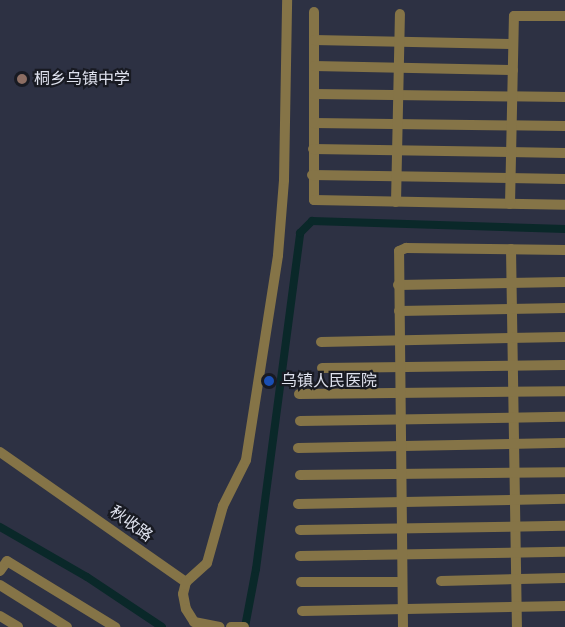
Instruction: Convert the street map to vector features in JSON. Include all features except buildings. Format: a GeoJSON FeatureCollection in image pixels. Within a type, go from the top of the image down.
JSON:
{"type":"FeatureCollection","features":[{"type":"Feature","properties":{"kind":"street"},"geometry":{"type":"LineString","coordinates":[[220,627],[194,622],[186,609],[183,594],[186,582],[207,563],[223,506],[246,460],[278,255],[284,180],[286,0]]}},
{"type":"Feature","properties":{"kind":"street"},"geometry":{"type":"LineString","coordinates":[[314,12],[312,175],[314,200],[565,205]]}},
{"type":"Feature","properties":{"kind":"street"},"geometry":{"type":"LineString","coordinates":[[396,202],[400,14]]}},
{"type":"Feature","properties":{"kind":"street"},"geometry":{"type":"LineString","coordinates":[[510,204],[514,16],[565,16]]}},
{"type":"Feature","properties":{"kind":"street"},"geometry":{"type":"LineString","coordinates":[[314,40],[513,44]]}},
{"type":"Feature","properties":{"kind":"street"},"geometry":{"type":"LineString","coordinates":[[314,66],[513,70]]}},
{"type":"Feature","properties":{"kind":"street"},"geometry":{"type":"LineString","coordinates":[[314,94],[565,98]]}},
{"type":"Feature","properties":{"kind":"street"},"geometry":{"type":"LineString","coordinates":[[314,123],[565,126]]}},
{"type":"Feature","properties":{"kind":"street"},"geometry":{"type":"LineString","coordinates":[[313,149],[565,153]]}},
{"type":"Feature","properties":{"kind":"street"},"geometry":{"type":"LineString","coordinates":[[312,175],[565,179]]}},
{"type":"Feature","properties":{"kind":"street"},"geometry":{"type":"LineString","coordinates":[[403,627],[398,285],[402,249],[565,250]]}},
{"type":"Feature","properties":{"kind":"street"},"geometry":{"type":"LineString","coordinates":[[511,249],[517,627]]}},
{"type":"Feature","properties":{"kind":"street"},"geometry":{"type":"LineString","coordinates":[[398,285],[565,282]]}},
{"type":"Feature","properties":{"kind":"street"},"geometry":{"type":"LineString","coordinates":[[399,311],[565,308]]}},
{"type":"Feature","properties":{"kind":"street"},"geometry":{"type":"LineString","coordinates":[[321,342],[565,337]]}},
{"type":"Feature","properties":{"kind":"street"},"geometry":{"type":"LineString","coordinates":[[322,368],[565,365]]}},
{"type":"Feature","properties":{"kind":"street"},"geometry":{"type":"LineString","coordinates":[[299,394],[565,391]]}},
{"type":"Feature","properties":{"kind":"street"},"geometry":{"type":"LineString","coordinates":[[300,421],[565,417]]}},
{"type":"Feature","properties":{"kind":"street"},"geometry":{"type":"LineString","coordinates":[[298,448],[565,443]]}},
{"type":"Feature","properties":{"kind":"street","name":"秋收路"},"geometry":{"type":"LineString","coordinates":[[0,452],[186,582]]}},
{"type":"Feature","properties":{"kind":"street"},"geometry":{"type":"LineString","coordinates":[[300,475],[565,472]]}},
{"type":"Feature","properties":{"kind":"street"},"geometry":{"type":"LineString","coordinates":[[298,504],[565,500]]}},
{"type":"Feature","properties":{"kind":"street"},"geometry":{"type":"LineString","coordinates":[[300,530],[565,526]]}},
{"type":"Feature","properties":{"kind":"street"},"geometry":{"type":"LineString","coordinates":[[300,556],[565,552]]}},
{"type":"Feature","properties":{"kind":"street"},"geometry":{"type":"LineString","coordinates":[[0,572],[7,561],[102,624],[115,627]]}},
{"type":"Feature","properties":{"kind":"street"},"geometry":{"type":"LineString","coordinates":[[441,581],[565,578]]}},
{"type":"Feature","properties":{"kind":"street"},"geometry":{"type":"LineString","coordinates":[[302,582],[402,582]]}},
{"type":"Feature","properties":{"kind":"street"},"geometry":{"type":"LineString","coordinates":[[0,585],[67,627]]}},
{"type":"Feature","properties":{"kind":"street"},"geometry":{"type":"LineString","coordinates":[[302,610],[565,606]]}},
{"type":"Feature","properties":{"kind":"street"},"geometry":{"type":"LineString","coordinates":[[0,616],[18,627]]}},
{"type":"Feature","properties":{"kind":"street"},"geometry":{"type":"LineString","coordinates":[[231,627],[244,627]]}},
{"type":"Feature","properties":{"kind":"waterway"},"geometry":{"type":"LineString","coordinates":[[245,627],[256,569],[300,233],[312,221],[565,229]]}},
{"type":"Feature","properties":{"kind":"waterway"},"geometry":{"type":"LineString","coordinates":[[0,527],[87,577],[162,627]]}},
{"type":"Feature","properties":{"kind":"place","name":"桐乡乌镇中学"},"geometry":{"type":"Point","coordinates":[22,79]}},
{"type":"Feature","properties":{"kind":"place","name":"乌镇人民医院"},"geometry":{"type":"Point","coordinates":[269,381]}}]}
